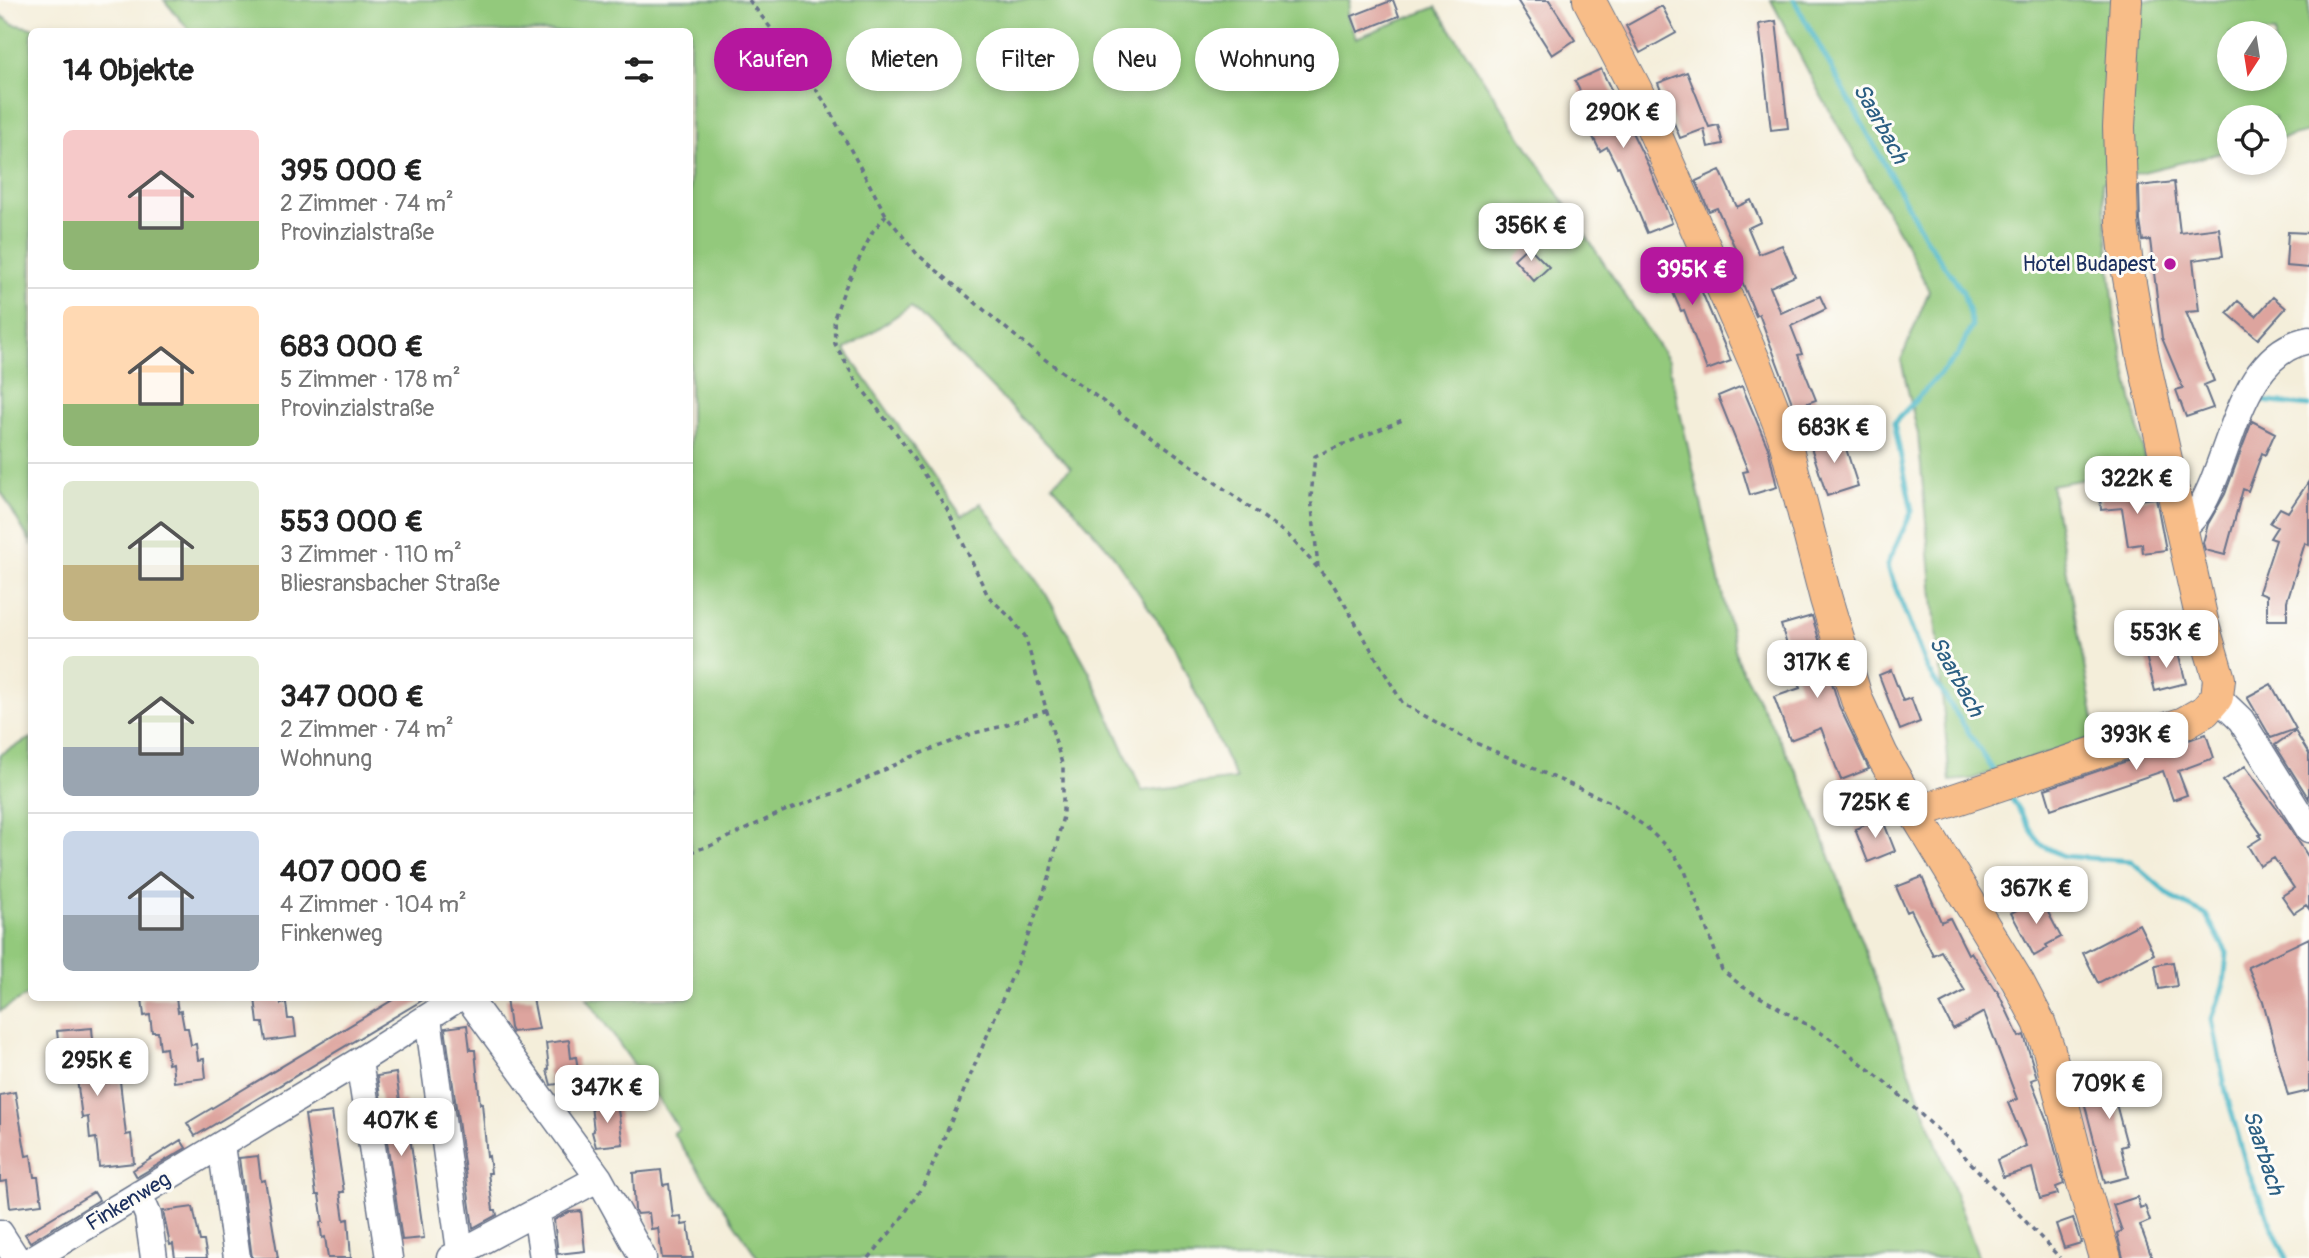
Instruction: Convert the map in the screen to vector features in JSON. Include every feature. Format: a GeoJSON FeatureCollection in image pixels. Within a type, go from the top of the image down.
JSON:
{"type":"FeatureCollection","features":[{"type":"Feature","properties":{"kind":"main road"},"geometry":{"type":"LineString","coordinates":[[1589,0],[1636,90],[1757,367],[1784,437],[1833,624],[1857,700],[1882,755],[2018,982],[2039,1022],[2105,1258]]}},
{"type":"Feature","properties":{"kind":"main road"},"geometry":{"type":"LineString","coordinates":[[1915,813],[2184,723],[2205,711],[2217,697],[2219,679],[2203,625],[2141,352],[2122,222],[2119,127],[2126,0]]}},
{"type":"Feature","properties":{"kind":"street"},"geometry":{"type":"LineString","coordinates":[[2182,530],[2199,511],[2209,491],[2248,394],[2263,367],[2279,352],[2295,343],[2309,340]]}},
{"type":"Feature","properties":{"kind":"street"},"geometry":{"type":"LineString","coordinates":[[2217,697],[2241,720],[2309,829]]}},
{"type":"Feature","properties":{"kind":"street","name":"Finkenweg"},"geometry":{"type":"LineString","coordinates":[[34,1258],[454,1001]]}},
{"type":"Feature","properties":{"kind":"street"},"geometry":{"type":"LineString","coordinates":[[470,1001],[599,1178],[643,1258]]}},
{"type":"Feature","properties":{"kind":"street"},"geometry":{"type":"LineString","coordinates":[[428,1018],[455,1255],[599,1178]]}},
{"type":"Feature","properties":{"kind":"street"},"geometry":{"type":"LineString","coordinates":[[359,1061],[388,1258]]}},
{"type":"Feature","properties":{"kind":"street"},"geometry":{"type":"LineString","coordinates":[[221,1145],[237,1258]]}},
{"type":"Feature","properties":{"kind":"street"},"geometry":{"type":"LineString","coordinates":[[139,1194],[148,1215],[154,1258]]}},
{"type":"Feature","properties":{"kind":"street"},"geometry":{"type":"LineString","coordinates":[[536,1213],[543,1258]]}},
{"type":"Feature","properties":{"kind":"street"},"geometry":{"type":"LineString","coordinates":[[0,1233],[16,1258]]}},
{"type":"Feature","properties":{"kind":"path"},"geometry":{"type":"LineString","coordinates":[[748,0],[826,104],[886,215],[918,254],[1032,350],[1289,535],[1334,586],[1404,704],[1469,740],[1610,802],[1646,827],[1674,854],[1685,871],[1722,970],[1743,987],[1828,1037],[1890,1086],[1954,1145],[2060,1258]]}},
{"type":"Feature","properties":{"kind":"path"},"geometry":{"type":"LineString","coordinates":[[869,1258],[900,1222],[926,1181],[1021,955],[1049,878],[1063,816],[1063,767],[1025,636],[988,596],[947,509],[897,435],[856,381],[835,344],[834,318],[845,288],[873,231],[886,215]]}},
{"type":"Feature","properties":{"kind":"path"},"geometry":{"type":"LineString","coordinates":[[1318,569],[1311,497],[1315,456],[1405,419]]}},
{"type":"Feature","properties":{"kind":"path"},"geometry":{"type":"LineString","coordinates":[[693,851],[710,846],[782,812],[843,790],[912,757],[974,733],[1048,710]]}},
{"type":"Feature","properties":{"kind":"green space"},"geometry":{"type":"Polygon","coordinates":[[[164,0],[1350,0],[1347,15],[1356,38],[1436,7],[1668,361],[1738,662],[1803,784],[1979,1258],[758,1258],[673,1133],[679,1129],[589,1001],[693,1001],[693,28],[187,28],[164,0]],[[911,306],[845,350],[962,516],[981,503],[1042,587],[1089,671],[1142,791],[1236,779],[1171,641],[1111,552],[1052,484],[1071,468],[911,306]]]}},
{"type":"Feature","properties":{"kind":"green space"},"geometry":{"type":"Polygon","coordinates":[[[1771,0],[2309,0],[2309,132],[2287,137],[2287,105],[2217,105],[2217,154],[2102,182],[2115,320],[2147,468],[2051,485],[2097,736],[1972,779],[1950,781],[1918,434],[1901,360],[1929,291],[1908,248],[1820,94],[1771,0]]]}},
{"type":"Feature","properties":{"kind":"green space"},"geometry":{"type":"Polygon","coordinates":[[[0,15],[13,24],[31,28],[28,28],[28,538],[0,490],[0,15]]]}},
{"type":"Feature","properties":{"kind":"green space"},"geometry":{"type":"Polygon","coordinates":[[[28,740],[28,995],[0,1011],[0,754],[28,740]]]}},
{"type":"Feature","properties":{"kind":"building"},"geometry":{"type":"Polygon","coordinates":[[[1393,0],[1399,16],[1358,32],[1352,16],[1393,0]]]}},
{"type":"Feature","properties":{"kind":"building"},"geometry":{"type":"Polygon","coordinates":[[[1517,0],[1549,0],[1575,40],[1552,55],[1517,0]]]}},
{"type":"Feature","properties":{"kind":"building"},"geometry":{"type":"Polygon","coordinates":[[[1662,6],[1676,33],[1640,53],[1626,26],[1662,6]]]}},
{"type":"Feature","properties":{"kind":"building"},"geometry":{"type":"Polygon","coordinates":[[[1776,21],[1788,128],[1771,130],[1759,24],[1776,21]]]}},
{"type":"Feature","properties":{"kind":"building"},"geometry":{"type":"Polygon","coordinates":[[[1601,69],[1649,167],[1672,223],[1647,233],[1619,166],[1617,167],[1607,147],[1600,151],[1590,131],[1598,128],[1575,81],[1601,69]]]}},
{"type":"Feature","properties":{"kind":"building"},"geometry":{"type":"Polygon","coordinates":[[[1687,72],[1709,127],[1718,125],[1723,144],[1708,147],[1704,129],[1680,138],[1658,83],[1687,72]]]}},
{"type":"Feature","properties":{"kind":"building"},"geometry":{"type":"Polygon","coordinates":[[[1720,170],[1737,207],[1751,200],[1761,222],[1748,228],[1759,254],[1782,245],[1795,276],[1770,287],[1781,313],[1820,296],[1826,309],[1791,326],[1802,354],[1798,355],[1816,400],[1794,408],[1759,314],[1756,316],[1730,252],[1736,250],[1717,208],[1709,211],[1696,181],[1720,170]]]}},
{"type":"Feature","properties":{"kind":"building"},"geometry":{"type":"Polygon","coordinates":[[[2174,182],[2180,233],[2219,228],[2223,256],[2193,260],[2199,311],[2186,312],[2214,381],[2204,385],[2213,408],[2186,417],[2176,390],[2183,388],[2162,338],[2150,240],[2143,241],[2140,221],[2139,186],[2174,182]]]}},
{"type":"Feature","properties":{"kind":"building"},"geometry":{"type":"Polygon","coordinates":[[[2288,232],[2309,233],[2309,268],[2286,266],[2288,232]]]}},
{"type":"Feature","properties":{"kind":"building"},"geometry":{"type":"Polygon","coordinates":[[[1528,246],[1549,267],[1534,281],[1514,259],[1528,246]]]}},
{"type":"Feature","properties":{"kind":"building"},"geometry":{"type":"Polygon","coordinates":[[[1685,252],[1731,361],[1707,370],[1684,310],[1681,311],[1671,288],[1660,292],[1650,267],[1685,252]]]}},
{"type":"Feature","properties":{"kind":"building"},"geometry":{"type":"Polygon","coordinates":[[[2273,297],[2286,308],[2258,339],[2227,313],[2238,301],[2256,316],[2273,297]]]}},
{"type":"Feature","properties":{"kind":"building"},"geometry":{"type":"Polygon","coordinates":[[[1742,386],[1768,448],[1777,487],[1750,495],[1743,472],[1748,471],[1718,396],[1742,386]]]}},
{"type":"Feature","properties":{"kind":"building"},"geometry":{"type":"Polygon","coordinates":[[[2252,421],[2275,433],[2265,455],[2262,453],[2248,491],[2243,489],[2225,555],[2205,550],[2203,543],[2208,524],[2225,494],[2252,421]]]}},
{"type":"Feature","properties":{"kind":"building"},"geometry":{"type":"Polygon","coordinates":[[[1841,433],[1858,486],[1827,496],[1810,444],[1841,433]]]}},
{"type":"Feature","properties":{"kind":"building"},"geometry":{"type":"Polygon","coordinates":[[[2134,477],[2137,500],[2156,498],[2166,550],[2143,553],[2142,544],[2128,546],[2122,508],[2101,510],[2100,496],[2118,494],[2116,480],[2134,477]]]}},
{"type":"Feature","properties":{"kind":"building"},"geometry":{"type":"Polygon","coordinates":[[[2309,481],[2309,545],[2305,543],[2287,601],[2287,620],[2267,620],[2267,595],[2259,592],[2276,540],[2270,538],[2277,527],[2270,523],[2280,508],[2288,512],[2309,481]]]}},
{"type":"Feature","properties":{"kind":"building"},"geometry":{"type":"Polygon","coordinates":[[[1812,616],[1839,706],[1869,769],[1841,780],[1821,728],[1790,740],[1774,697],[1800,688],[1781,625],[1812,616]]]}},
{"type":"Feature","properties":{"kind":"building"},"geometry":{"type":"Polygon","coordinates":[[[2177,648],[2186,683],[2155,691],[2146,656],[2177,648]]]}},
{"type":"Feature","properties":{"kind":"building"},"geometry":{"type":"Polygon","coordinates":[[[1891,670],[1903,701],[1911,698],[1920,722],[1900,730],[1879,675],[1891,670]]]}},
{"type":"Feature","properties":{"kind":"building"},"geometry":{"type":"Polygon","coordinates":[[[2271,684],[2296,729],[2271,738],[2247,697],[2271,684]]]}},
{"type":"Feature","properties":{"kind":"building"},"geometry":{"type":"Polygon","coordinates":[[[2295,731],[2309,754],[2309,799],[2275,745],[2295,731]]]}},
{"type":"Feature","properties":{"kind":"building"},"geometry":{"type":"Polygon","coordinates":[[[2206,734],[2214,758],[2178,771],[2187,795],[2173,800],[2163,771],[2051,809],[2045,789],[2206,734]]]}},
{"type":"Feature","properties":{"kind":"building"},"geometry":{"type":"Polygon","coordinates":[[[2245,766],[2309,858],[2309,909],[2306,905],[2294,913],[2282,896],[2294,888],[2274,858],[2260,866],[2248,846],[2261,838],[2261,834],[2223,781],[2245,766]]]}},
{"type":"Feature","properties":{"kind":"building"},"geometry":{"type":"Polygon","coordinates":[[[1882,818],[1895,851],[1868,862],[1855,829],[1882,818]]]}},
{"type":"Feature","properties":{"kind":"building"},"geometry":{"type":"Polygon","coordinates":[[[1922,877],[1941,922],[1950,918],[1968,954],[1971,952],[1997,990],[2019,1037],[2024,1035],[2037,1078],[2031,1080],[2049,1126],[2064,1184],[2056,1187],[2058,1194],[2040,1199],[2032,1168],[2003,1177],[1997,1160],[2026,1146],[2008,1103],[2017,1099],[1984,1012],[1953,1029],[1940,1004],[1965,991],[1941,951],[1933,955],[1911,910],[1907,912],[1896,887],[1922,877]]]}},
{"type":"Feature","properties":{"kind":"building"},"geometry":{"type":"Polygon","coordinates":[[[2040,897],[2061,937],[2034,956],[2011,913],[2040,897]]]}},
{"type":"Feature","properties":{"kind":"building"},"geometry":{"type":"Polygon","coordinates":[[[2139,924],[2154,954],[2098,983],[2083,953],[2139,924]]]}},
{"type":"Feature","properties":{"kind":"building"},"geometry":{"type":"Polygon","coordinates":[[[2309,938],[2309,1091],[2288,1096],[2263,1001],[2248,967],[2309,938]]]}},
{"type":"Feature","properties":{"kind":"building"},"geometry":{"type":"Polygon","coordinates":[[[2173,962],[2177,986],[2159,989],[2155,965],[2173,962]]]}},
{"type":"Feature","properties":{"kind":"building"},"geometry":{"type":"Polygon","coordinates":[[[142,1001],[176,1001],[184,1028],[188,1028],[191,1045],[196,1044],[198,1060],[204,1059],[206,1078],[174,1082],[172,1063],[168,1064],[166,1048],[160,1049],[158,1032],[152,1032],[150,1015],[144,1016],[142,1001]]]}},
{"type":"Feature","properties":{"kind":"building"},"geometry":{"type":"Polygon","coordinates":[[[255,1001],[286,1003],[288,1019],[294,1019],[296,1037],[266,1041],[263,1023],[258,1023],[255,1001]]]}},
{"type":"Feature","properties":{"kind":"building"},"geometry":{"type":"Polygon","coordinates":[[[391,1001],[421,1001],[195,1136],[187,1123],[391,1001]]]}},
{"type":"Feature","properties":{"kind":"building"},"geometry":{"type":"Polygon","coordinates":[[[506,1001],[534,1001],[539,1029],[512,1032],[506,1001]]]}},
{"type":"Feature","properties":{"kind":"building"},"geometry":{"type":"Polygon","coordinates":[[[467,1025],[470,1050],[475,1050],[491,1173],[488,1173],[493,1210],[496,1210],[497,1215],[473,1228],[445,1028],[467,1025]]]}},
{"type":"Feature","properties":{"kind":"building"},"geometry":{"type":"Polygon","coordinates":[[[92,1028],[94,1053],[100,1052],[103,1083],[120,1081],[126,1135],[131,1134],[134,1163],[99,1167],[96,1138],[90,1139],[88,1117],[82,1118],[77,1079],[69,1080],[66,1056],[60,1057],[57,1031],[92,1028]]]}},
{"type":"Feature","properties":{"kind":"building"},"geometry":{"type":"Polygon","coordinates":[[[569,1040],[571,1058],[576,1057],[580,1081],[551,1085],[547,1070],[546,1043],[569,1040]]]}},
{"type":"Feature","properties":{"kind":"building"},"geometry":{"type":"Polygon","coordinates":[[[396,1073],[400,1101],[405,1100],[424,1238],[402,1240],[377,1076],[396,1073]]]}},
{"type":"Feature","properties":{"kind":"building"},"geometry":{"type":"Polygon","coordinates":[[[2108,1075],[2110,1083],[2139,1075],[2143,1093],[2115,1100],[2127,1145],[2121,1147],[2128,1177],[2105,1183],[2079,1082],[2108,1075]]]}},
{"type":"Feature","properties":{"kind":"building"},"geometry":{"type":"Polygon","coordinates":[[[15,1092],[26,1156],[31,1155],[42,1204],[10,1208],[7,1181],[0,1182],[0,1095],[15,1092]]]}},
{"type":"Feature","properties":{"kind":"building"},"geometry":{"type":"Polygon","coordinates":[[[617,1103],[623,1144],[596,1147],[592,1132],[591,1106],[617,1103]]]}},
{"type":"Feature","properties":{"kind":"building"},"geometry":{"type":"Polygon","coordinates":[[[332,1112],[344,1192],[340,1192],[344,1220],[348,1219],[351,1258],[328,1258],[325,1237],[322,1238],[320,1222],[323,1222],[319,1195],[316,1195],[305,1115],[332,1112]]]}},
{"type":"Feature","properties":{"kind":"building"},"geometry":{"type":"Polygon","coordinates":[[[181,1140],[186,1148],[137,1177],[133,1170],[181,1140]]]}},
{"type":"Feature","properties":{"kind":"building"},"geometry":{"type":"Polygon","coordinates":[[[258,1156],[261,1181],[265,1180],[278,1258],[252,1258],[239,1158],[258,1156]]]}},
{"type":"Feature","properties":{"kind":"building"},"geometry":{"type":"Polygon","coordinates":[[[661,1170],[663,1185],[669,1184],[673,1217],[681,1216],[682,1225],[688,1224],[693,1258],[662,1258],[658,1228],[651,1229],[649,1213],[637,1214],[635,1211],[633,1173],[661,1170]]]}},
{"type":"Feature","properties":{"kind":"building"},"geometry":{"type":"Polygon","coordinates":[[[94,1192],[99,1200],[30,1242],[25,1234],[94,1192]]]}},
{"type":"Feature","properties":{"kind":"building"},"geometry":{"type":"Polygon","coordinates":[[[2137,1197],[2140,1208],[2145,1206],[2150,1221],[2140,1225],[2152,1258],[2123,1258],[2117,1233],[2122,1231],[2113,1205],[2137,1197]]]}},
{"type":"Feature","properties":{"kind":"building"},"geometry":{"type":"Polygon","coordinates":[[[193,1207],[200,1241],[204,1241],[207,1258],[175,1258],[163,1211],[193,1207]]]}},
{"type":"Feature","properties":{"kind":"building"},"geometry":{"type":"Polygon","coordinates":[[[581,1211],[585,1251],[558,1254],[554,1220],[569,1212],[581,1211]]]}},
{"type":"Feature","properties":{"kind":"building"},"geometry":{"type":"Polygon","coordinates":[[[2073,1218],[2081,1243],[2064,1248],[2056,1224],[2073,1218]]]}},
{"type":"Feature","properties":{"kind":"waterway","name":"Saarbach"},"geometry":{"type":"LineString","coordinates":[[1794,0],[1926,239],[1963,292],[1972,325],[1958,355],[1894,423],[1912,511],[1887,565],[1927,669],[1997,776]]}},
{"type":"Feature","properties":{"kind":"waterway"},"geometry":{"type":"LineString","coordinates":[[2261,401],[2309,406]]}},
{"type":"Feature","properties":{"kind":"waterway","name":"Saarbach"},"geometry":{"type":"LineString","coordinates":[[2008,793],[2040,844],[2063,856],[2131,861],[2174,899],[2206,915],[2227,953],[2224,984],[2212,1019],[2226,1092],[2248,1172],[2286,1258]]}},
{"type":"Feature","properties":{"kind":"place","name":"Hotel Budapest"},"geometry":{"type":"Point","coordinates":[2170,264]}}]}
